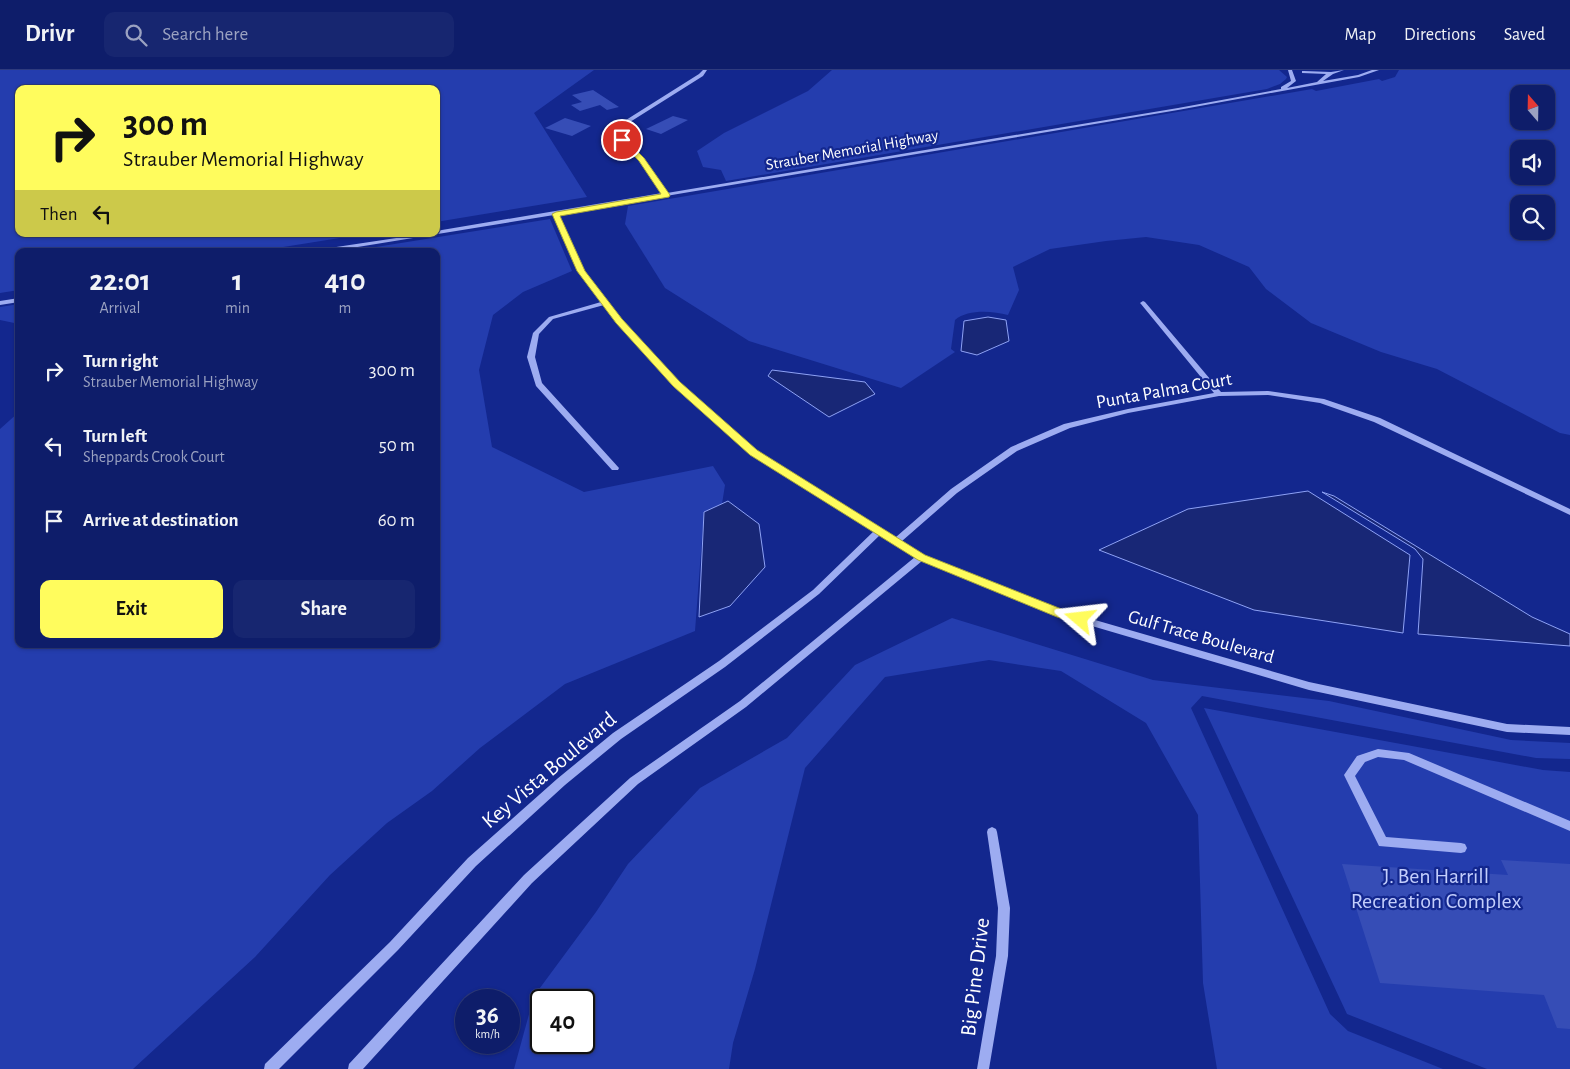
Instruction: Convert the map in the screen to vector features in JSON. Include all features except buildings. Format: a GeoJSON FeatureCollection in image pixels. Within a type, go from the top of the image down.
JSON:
{"type":"FeatureCollection","features":[{"type":"Feature","properties":{"kind":"street"},"geometry":{"type":"LineString","coordinates":[[666,195],[642,159],[622,140],[628,122],[701,75],[705,70]]}},
{"type":"Feature","properties":{"kind":"street","name":"Strauber Memorial Highway"},"geometry":{"type":"LineString","coordinates":[[1272,92],[1294,81],[1290,70]]}},
{"type":"Feature","properties":{"kind":"street"},"geometry":{"type":"LineString","coordinates":[[1302,71],[1331,73],[1342,70]]}},
{"type":"Feature","properties":{"kind":"street"},"geometry":{"type":"LineString","coordinates":[[1363,70],[1371,73]]}},
{"type":"Feature","properties":{"kind":"street","name":"Strauber Memorial Highway"},"geometry":{"type":"LineString","coordinates":[[440,232],[1272,92],[1371,73],[1377,70]]}},
{"type":"Feature","properties":{"kind":"street"},"geometry":{"type":"LineString","coordinates":[[1302,71],[1319,82],[1331,73]]}},
{"type":"Feature","properties":{"kind":"street","name":"Gulf Trace Boulevard"},"geometry":{"type":"LineString","coordinates":[[556,214],[581,271],[619,321],[676,384],[754,453],[922,558],[1061,614],[1309,686],[1507,728],[1570,731]]}},
{"type":"Feature","properties":{"kind":"street","name":"Strauber Memorial Highway"},"geometry":{"type":"LineString","coordinates":[[341,248],[409,237]]}},
{"type":"Feature","properties":{"kind":"street"},"geometry":{"type":"LineString","coordinates":[[0,302],[15,300]]}},
{"type":"Feature","properties":{"kind":"street"},"geometry":{"type":"LineString","coordinates":[[605,303],[551,318],[536,333],[531,357],[539,384],[615,468]]}},
{"type":"Feature","properties":{"kind":"street"},"geometry":{"type":"LineString","coordinates":[[1144,304],[1219,394]]}},
{"type":"Feature","properties":{"kind":"street","name":"Punta Palma Court"},"geometry":{"type":"LineString","coordinates":[[896,542],[954,491],[1014,449],[1067,426],[1128,411],[1219,394],[1268,393],[1321,400],[1377,420],[1570,512]]}},
{"type":"Feature","properties":{"kind":"street","name":"Key Vista Boulevard"},"geometry":{"type":"LineString","coordinates":[[270,1069],[394,946],[472,862],[561,782],[617,736],[722,664],[816,592],[880,531]]}},
{"type":"Feature","properties":{"kind":"street"},"geometry":{"type":"LineString","coordinates":[[354,1069],[528,879],[634,782],[743,704],[922,558]]}},
{"type":"Feature","properties":{"kind":"street"},"geometry":{"type":"LineString","coordinates":[[1461,848],[1383,842],[1349,775],[1361,759],[1378,753],[1405,756],[1570,826]]}},
{"type":"Feature","properties":{"kind":"street","name":"Big Pine Drive"},"geometry":{"type":"LineString","coordinates":[[983,1069],[1002,956],[1004,908],[992,832]]}},
{"type":"Feature","properties":{"kind":"green space"},"geometry":{"type":"Polygon","coordinates":[[[0,70],[594,70],[534,113],[587,197],[440,221],[440,85],[15,85],[15,237],[346,237],[277,248],[15,248],[15,291],[0,293],[0,70]]]}},
{"type":"Feature","properties":{"kind":"green space"},"geometry":{"type":"Polygon","coordinates":[[[832,70],[1279,70],[1287,77],[1280,84],[1267,89],[726,181],[721,170],[703,167],[697,151],[724,133],[808,91],[832,70]]]}},
{"type":"Feature","properties":{"kind":"green space"},"geometry":{"type":"Polygon","coordinates":[[[1399,70],[1570,70],[1570,435],[1560,433],[1437,369],[1381,352],[1311,323],[1266,289],[1249,267],[1199,245],[1146,237],[1050,249],[1013,267],[1019,290],[1008,315],[988,312],[960,316],[955,320],[951,349],[955,352],[901,388],[749,341],[665,288],[625,224],[628,206],[1312,89],[1316,91],[1379,79],[1382,81],[1395,77],[1399,70]]]}},
{"type":"Feature","properties":{"kind":"green space"},"geometry":{"type":"Polygon","coordinates":[[[550,219],[572,271],[523,292],[493,315],[479,370],[492,447],[584,492],[713,466],[725,485],[722,504],[704,512],[695,631],[565,684],[480,748],[432,791],[387,823],[330,875],[255,957],[133,1069],[0,1069],[0,429],[15,416],[15,648],[440,648],[440,248],[370,248],[550,219]]]}},
{"type":"Feature","properties":{"kind":"green space"},"geometry":{"type":"Polygon","coordinates":[[[15,305],[15,323],[0,320],[0,307],[15,305]]]}},
{"type":"Feature","properties":{"kind":"green space"},"geometry":{"type":"Polygon","coordinates":[[[952,618],[1153,680],[1329,701],[1511,740],[1570,743],[1570,759],[1536,758],[1202,696],[1191,708],[1330,1014],[1348,1031],[1443,1069],[1217,1069],[1203,983],[1198,815],[1146,723],[1061,671],[989,660],[885,677],[805,768],[755,969],[733,1043],[729,1069],[514,1069],[518,1054],[520,1054],[520,1047],[530,1011],[530,1054],[595,1054],[595,989],[539,989],[596,912],[628,864],[700,788],[787,738],[855,665],[952,618]]]}},
{"type":"Feature","properties":{"kind":"green space","name":"J. Ben Harrill Recreation Complex"},"geometry":{"type":"Polygon","coordinates":[[[1204,708],[1543,770],[1570,772],[1570,1069],[1487,1069],[1347,1014],[1204,708]]]}},
{"type":"Feature","properties":{"kind":"shaded area"},"geometry":{"type":"Polygon","coordinates":[[[988,317],[1006,320],[1009,341],[977,355],[961,351],[964,321],[988,317]]]}},
{"type":"Feature","properties":{"kind":"shaded area"},"geometry":{"type":"Polygon","coordinates":[[[772,370],[865,382],[875,394],[829,417],[768,376],[772,370]]]}},
{"type":"Feature","properties":{"kind":"shaded area"},"geometry":{"type":"Polygon","coordinates":[[[1308,491],[1410,555],[1403,633],[1254,610],[1099,550],[1188,509],[1308,491]]]}},
{"type":"Feature","properties":{"kind":"shaded area"},"geometry":{"type":"Polygon","coordinates":[[[1322,492],[1334,496],[1532,617],[1570,634],[1570,646],[1418,634],[1423,559],[1415,549],[1322,492]]]}},
{"type":"Feature","properties":{"kind":"shaded area"},"geometry":{"type":"Polygon","coordinates":[[[728,501],[759,524],[765,567],[730,606],[699,617],[704,512],[728,501]]]}},
{"type":"Feature","properties":{"kind":"route"},"geometry":{"type":"LineString","coordinates":[[622,140],[642,159],[666,195],[556,214],[581,271],[619,321],[676,384],[754,453],[922,558],[1061,614],[1080,619]]}}]}
